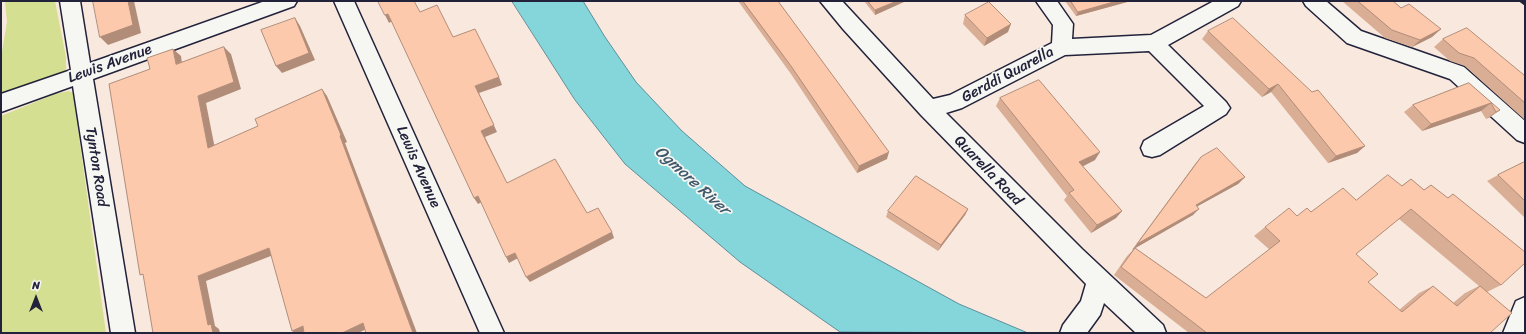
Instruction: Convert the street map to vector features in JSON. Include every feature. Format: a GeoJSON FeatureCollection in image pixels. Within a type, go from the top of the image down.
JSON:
{"type":"FeatureCollection","features":[{"type":"Feature","properties":{"kind":"street","name":"Tynton Road"},"geometry":{"type":"LineString","coordinates":[[70,1],[123,333]]}},
{"type":"Feature","properties":{"kind":"street","name":"Lewis Avenue"},"geometry":{"type":"LineString","coordinates":[[1,103],[287,1]]}},
{"type":"Feature","properties":{"kind":"street","name":"Lewis Avenue"},"geometry":{"type":"LineString","coordinates":[[344,1],[492,333]]}},
{"type":"Feature","properties":{"kind":"street","name":"Quarella Road"},"geometry":{"type":"LineString","coordinates":[[830,1],[881,60],[928,109],[1098,283],[1154,333]]}},
{"type":"Feature","properties":{"kind":"street","name":"Gerddi Quarella"},"geometry":{"type":"LineString","coordinates":[[928,109],[955,102],[1062,47],[1063,24],[1046,1]]}},
{"type":"Feature","properties":{"kind":"street"},"geometry":{"type":"LineString","coordinates":[[1062,47],[1154,43],[1231,1]]}},
{"type":"Feature","properties":{"kind":"street"},"geometry":{"type":"LineString","coordinates":[[1313,1],[1354,37],[1457,73],[1525,134]]}},
{"type":"Feature","properties":{"kind":"street"},"geometry":{"type":"LineString","coordinates":[[1152,148],[1219,108],[1154,43]]}},
{"type":"Feature","properties":{"kind":"street"},"geometry":{"type":"LineString","coordinates":[[1072,333],[1091,307],[1098,283]]}},
{"type":"Feature","properties":{"kind":"street"},"geometry":{"type":"LineString","coordinates":[[1515,333],[1525,309]]}},
{"type":"Feature","properties":{"kind":"green space"},"geometry":{"type":"Polygon","coordinates":[[[5,1],[55,1],[66,57],[66,69],[61,77],[1,93],[1,58],[7,22],[5,1]]]}},
{"type":"Feature","properties":{"kind":"green space"},"geometry":{"type":"Polygon","coordinates":[[[69,91],[73,93],[106,333],[1,333],[1,116],[55,94],[69,91]]]}},
{"type":"Feature","properties":{"kind":"water","name":"Ogmore River"},"geometry":{"type":"Polygon","coordinates":[[[512,1],[583,1],[605,37],[636,82],[682,131],[745,186],[959,304],[1028,333],[840,332],[740,262],[625,164],[575,100],[512,1]]]}},
{"type":"Feature","properties":{"kind":"building"},"geometry":{"type":"Polygon","coordinates":[[[93,1],[128,1],[133,25],[100,37],[93,1]]]}},
{"type":"Feature","properties":{"kind":"building"},"geometry":{"type":"Polygon","coordinates":[[[378,1],[414,1],[420,12],[437,5],[453,37],[475,29],[499,77],[475,86],[494,125],[481,131],[507,183],[555,159],[587,213],[598,208],[612,232],[526,277],[515,253],[506,257],[478,196],[474,198],[388,14],[385,15],[378,1]]]}},
{"type":"Feature","properties":{"kind":"building"},"geometry":{"type":"Polygon","coordinates":[[[743,1],[778,1],[889,152],[859,166],[791,66],[743,1]]]}},
{"type":"Feature","properties":{"kind":"building"},"geometry":{"type":"Polygon","coordinates":[[[868,1],[897,1],[875,10],[868,1]]]}},
{"type":"Feature","properties":{"kind":"building"},"geometry":{"type":"Polygon","coordinates":[[[1071,1],[1117,1],[1078,12],[1071,1]]]}},
{"type":"Feature","properties":{"kind":"building"},"geometry":{"type":"Polygon","coordinates":[[[1358,1],[1393,1],[1401,8],[1409,4],[1441,29],[1420,40],[1392,30],[1358,1]]]}},
{"type":"Feature","properties":{"kind":"building"},"geometry":{"type":"Polygon","coordinates":[[[989,2],[1011,24],[987,38],[965,15],[989,2]]]}},
{"type":"Feature","properties":{"kind":"building"},"geometry":{"type":"Polygon","coordinates":[[[295,18],[309,53],[276,66],[261,30],[295,18]]]}},
{"type":"Feature","properties":{"kind":"building"},"geometry":{"type":"Polygon","coordinates":[[[1233,18],[1312,92],[1318,90],[1365,146],[1336,156],[1278,84],[1269,89],[1208,31],[1233,18]]]}},
{"type":"Feature","properties":{"kind":"building"},"geometry":{"type":"Polygon","coordinates":[[[1467,28],[1525,75],[1525,103],[1474,58],[1459,53],[1443,39],[1467,28]]]}},
{"type":"Feature","properties":{"kind":"building"},"geometry":{"type":"Polygon","coordinates":[[[224,47],[234,82],[198,96],[208,148],[258,126],[255,119],[322,89],[341,135],[340,136],[413,333],[366,333],[363,323],[342,333],[304,333],[303,326],[292,331],[269,248],[198,276],[208,325],[211,324],[213,333],[153,333],[143,274],[140,275],[109,84],[150,69],[147,58],[173,49],[176,64],[224,47]]]}},
{"type":"Feature","properties":{"kind":"building"},"geometry":{"type":"Polygon","coordinates":[[[1039,80],[1100,152],[1079,162],[1122,211],[1097,225],[1069,193],[1074,190],[1000,98],[1039,80]]]}},
{"type":"Feature","properties":{"kind":"building"},"geometry":{"type":"Polygon","coordinates":[[[1469,83],[1500,110],[1496,112],[1491,103],[1431,124],[1413,105],[1469,83]]]}},
{"type":"Feature","properties":{"kind":"building"},"geometry":{"type":"Polygon","coordinates":[[[1217,148],[1245,177],[1196,205],[1199,209],[1137,244],[1201,157],[1217,148]]]}},
{"type":"Feature","properties":{"kind":"building"},"geometry":{"type":"Polygon","coordinates":[[[1525,162],[1525,201],[1498,175],[1525,162]]]}},
{"type":"Feature","properties":{"kind":"building"},"geometry":{"type":"Polygon","coordinates":[[[1388,175],[1402,186],[1411,179],[1424,190],[1431,185],[1448,198],[1453,194],[1525,252],[1525,263],[1501,285],[1411,209],[1356,254],[1378,274],[1368,282],[1402,312],[1433,286],[1457,306],[1480,286],[1512,313],[1490,333],[1207,333],[1121,267],[1135,248],[1206,298],[1280,241],[1265,227],[1289,208],[1297,216],[1307,208],[1311,212],[1343,188],[1356,200],[1388,175]]]}},
{"type":"Feature","properties":{"kind":"building"},"geometry":{"type":"Polygon","coordinates":[[[916,176],[968,209],[941,245],[888,211],[916,176]]]}},
{"type":"Feature","properties":{"kind":"railway"},"geometry":{"type":"LineString","coordinates":[[1521,1],[1525,4]]}}]}
